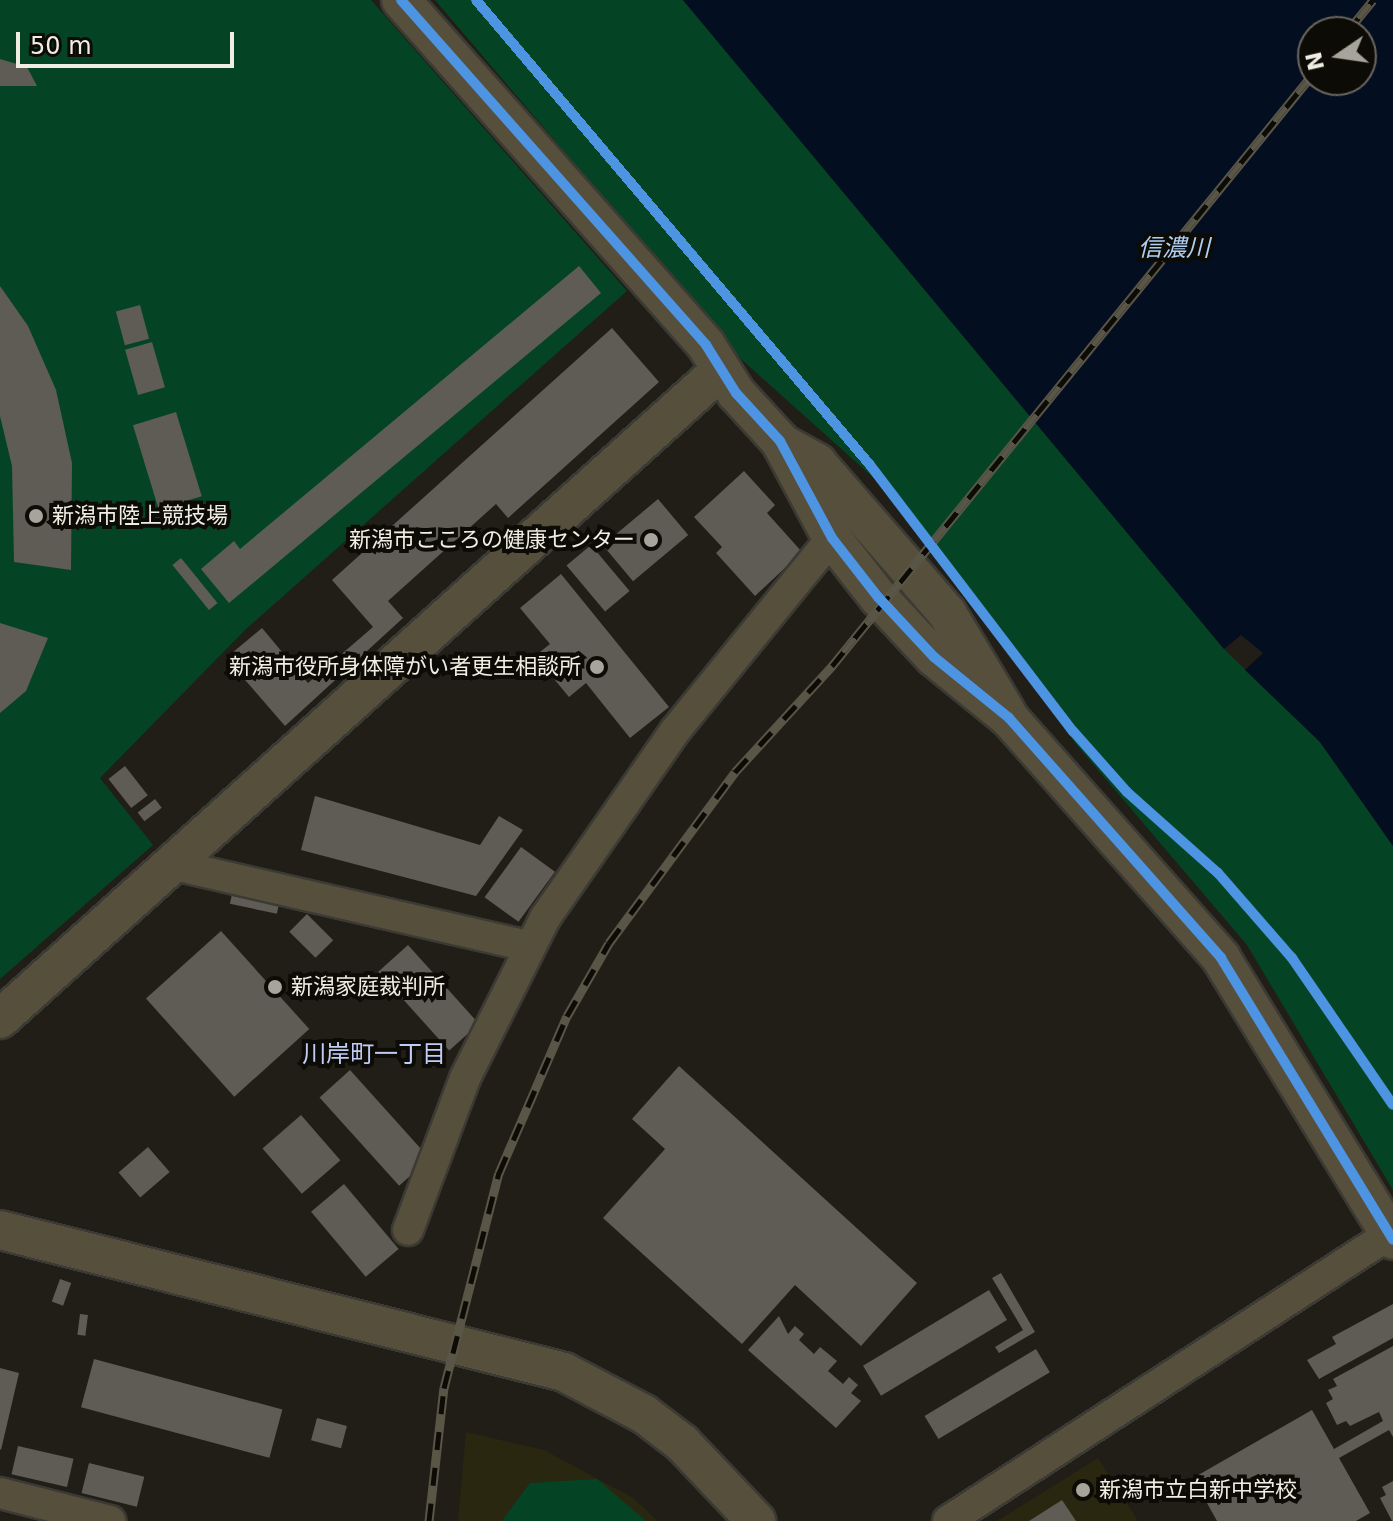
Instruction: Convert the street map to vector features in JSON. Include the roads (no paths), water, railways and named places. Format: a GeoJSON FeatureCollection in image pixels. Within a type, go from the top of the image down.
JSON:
{"type":"FeatureCollection","features":[{"type":"Feature","properties":{"kind":"street"},"geometry":{"type":"LineString","coordinates":[[401,0],[780,441],[832,538],[934,657],[1009,718],[1221,958],[1391,1237],[948,1521]]}},
{"type":"Feature","properties":{"kind":"street"},"geometry":{"type":"LineString","coordinates":[[0,1019],[721,370]]}},
{"type":"Feature","properties":{"kind":"street"},"geometry":{"type":"LineString","coordinates":[[780,441],[817,463],[947,613],[1009,718]]}},
{"type":"Feature","properties":{"kind":"street"},"geometry":{"type":"LineString","coordinates":[[408,1230],[465,1078],[529,946],[667,743],[832,538]]}},
{"type":"Feature","properties":{"kind":"street"},"geometry":{"type":"LineString","coordinates":[[174,865],[529,946]]}},
{"type":"Feature","properties":{"kind":"street"},"geometry":{"type":"LineString","coordinates":[[0,1230],[564,1372],[644,1414],[682,1443],[756,1521]]}},
{"type":"Feature","properties":{"kind":"street"},"geometry":{"type":"LineString","coordinates":[[0,1493],[110,1521]]}},
{"type":"Feature","properties":{"kind":"water","name":"信濃川"},"geometry":{"type":"Polygon","coordinates":[[[683,0],[1393,0],[1393,846],[1320,742],[1245,670],[1263,653],[1241,635],[1224,649],[683,0]]]}},
{"type":"Feature","properties":{"kind":"railway"},"geometry":{"type":"LineString","coordinates":[[1360,16],[1373,0]]}},
{"type":"Feature","properties":{"kind":"railway"},"geometry":{"type":"LineString","coordinates":[[429,1521],[444,1388],[499,1173],[567,1016],[609,943],[735,772],[832,666],[1297,94]]}},
{"type":"Feature","properties":{"kind":"place","name":"新潟市陸上競技場"},"geometry":{"type":"Point","coordinates":[36,516]}},
{"type":"Feature","properties":{"kind":"place","name":"新潟市こころの健康センター"},"geometry":{"type":"Point","coordinates":[651,540]}},
{"type":"Feature","properties":{"kind":"place","name":"新潟市役所身体障がい者更生相談所"},"geometry":{"type":"Point","coordinates":[597,667]}},
{"type":"Feature","properties":{"kind":"place","name":"新潟家庭裁判所"},"geometry":{"type":"Point","coordinates":[275,987]}},
{"type":"Feature","properties":{"kind":"place","name":"新潟市立白新中学校"},"geometry":{"type":"Point","coordinates":[1083,1490]}},
{"type":"Feature","properties":{"kind":"district","name":"川岸町一丁目"},"geometry":{"type":"Point","coordinates":[374,1055]}}]}
